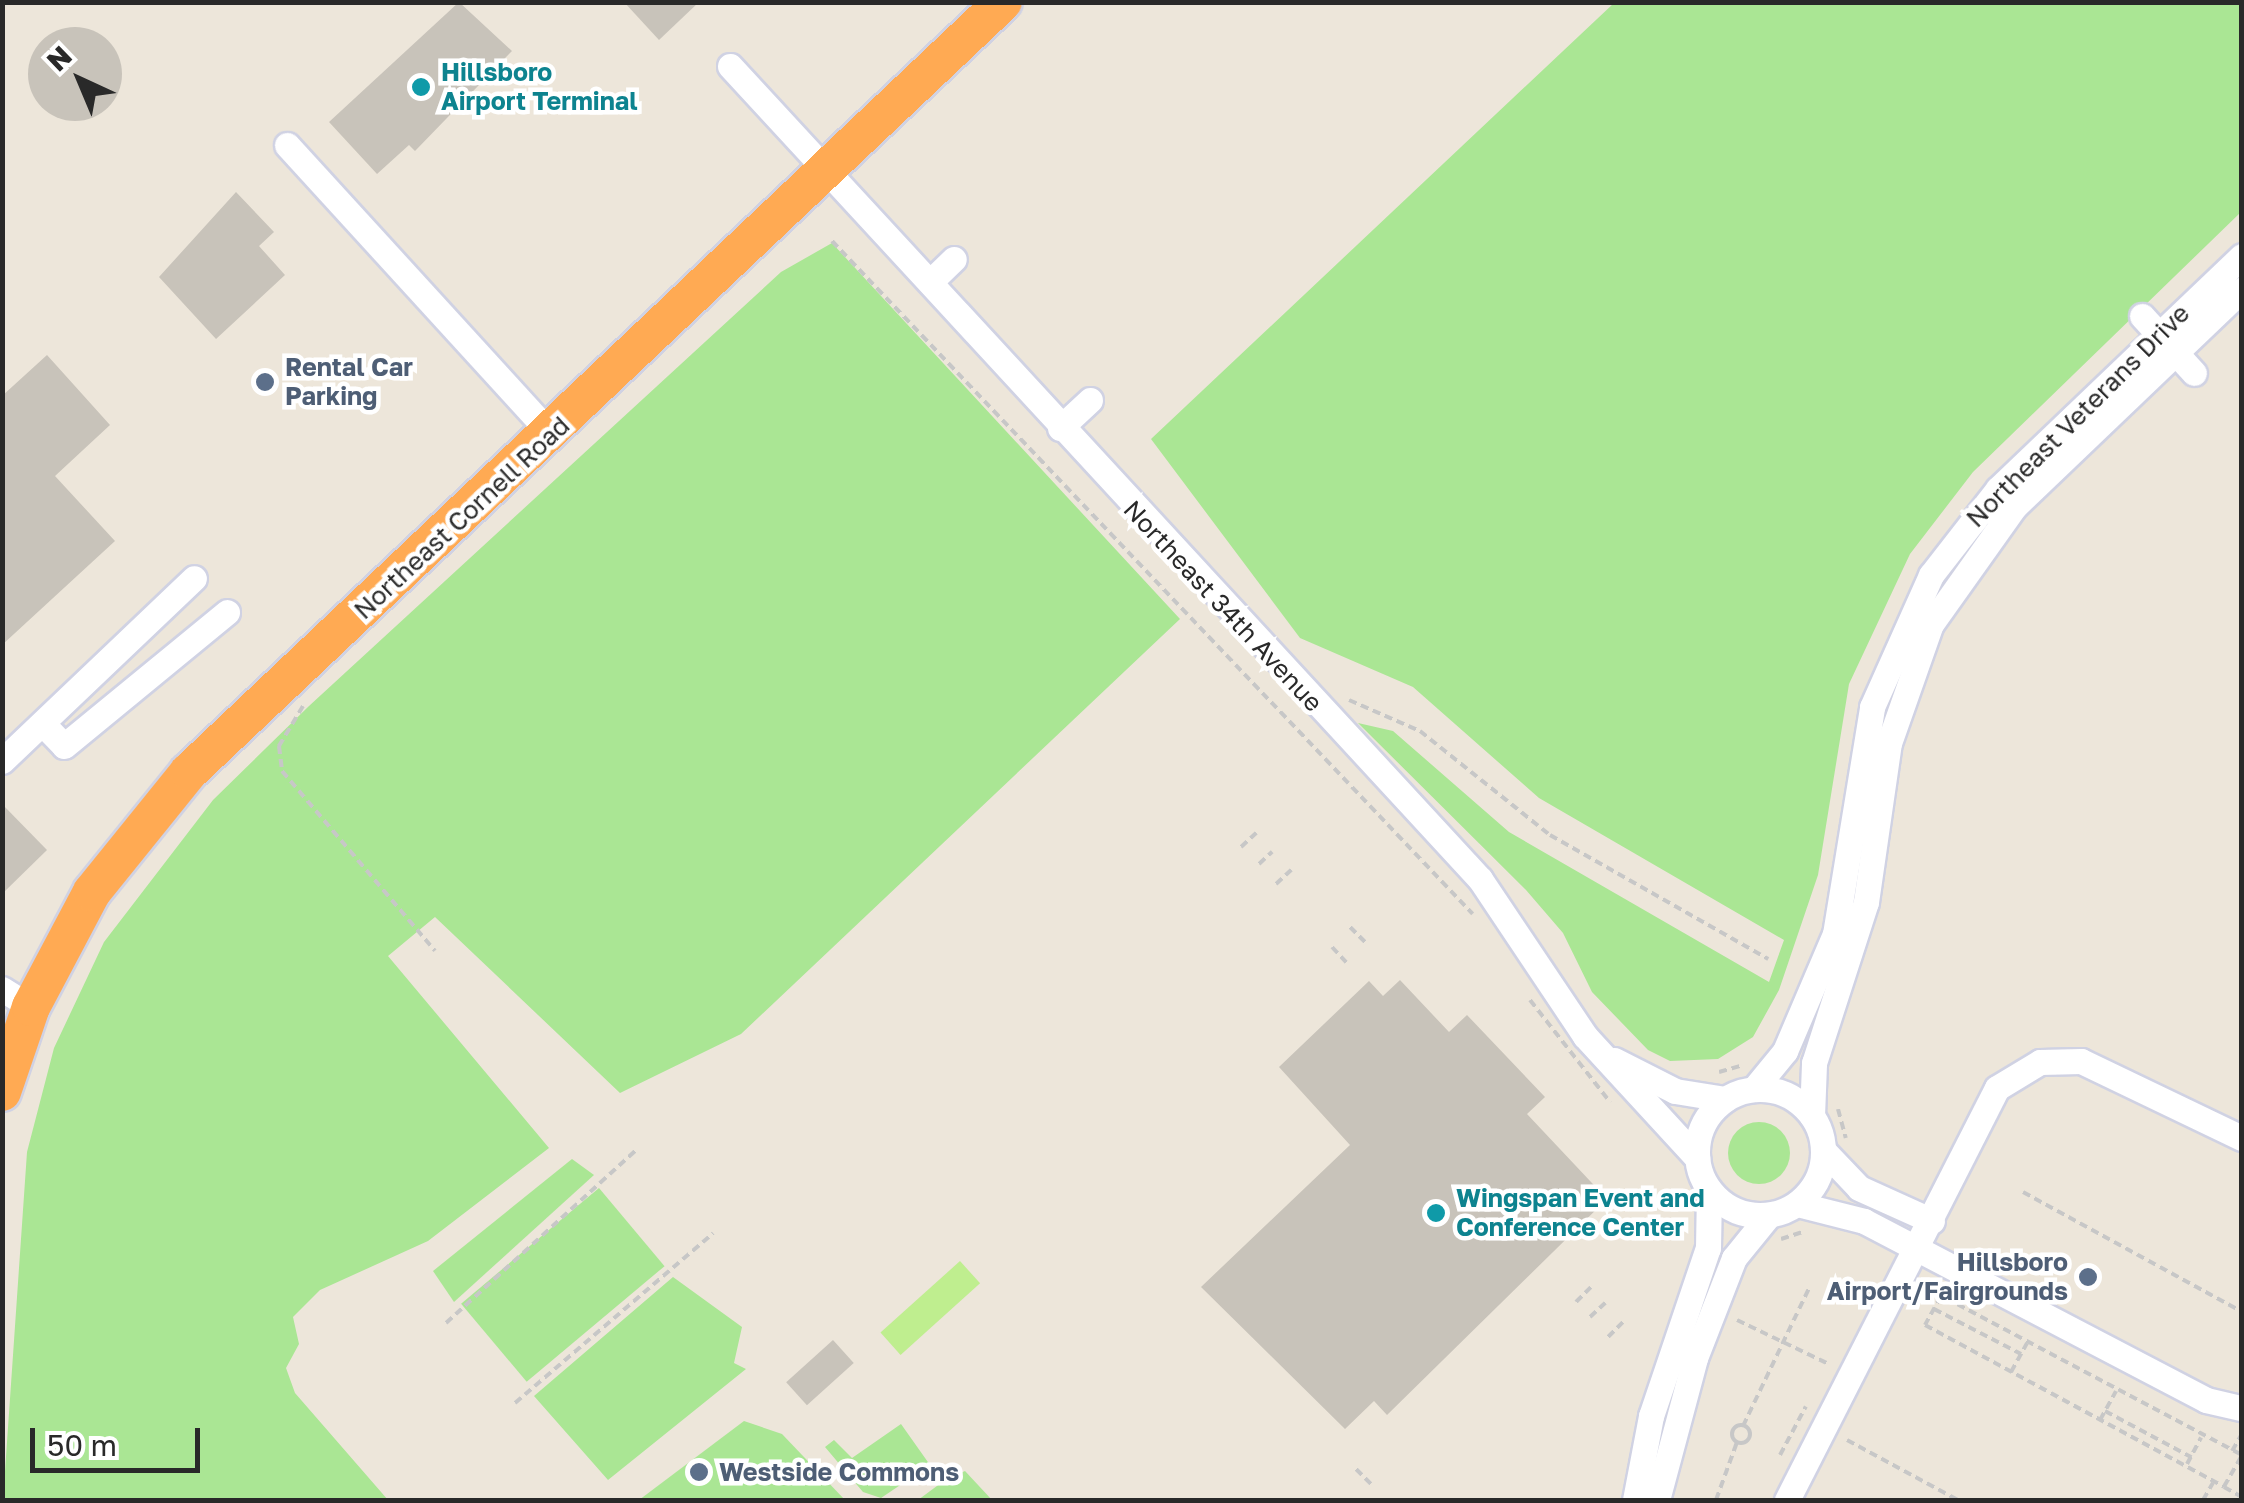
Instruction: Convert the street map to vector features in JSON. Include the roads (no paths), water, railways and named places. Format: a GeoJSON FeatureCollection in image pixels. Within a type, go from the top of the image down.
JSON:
{"type":"FeatureCollection","features":[{"type":"Feature","properties":{"kind":"highway","name":"Northeast Cornell Road"},"geometry":{"type":"LineString","coordinates":[[2,1092],[17,998],[92,892],[189,772],[552,435],[1003,2]]}},
{"type":"Feature","properties":{"kind":"street","name":"Northeast 34th Avenue"},"geometry":{"type":"LineString","coordinates":[[730,66],[1508,911],[1601,1052],[1698,1158]]}},
{"type":"Feature","properties":{"kind":"street"},"geometry":{"type":"LineString","coordinates":[[287,144],[552,435]]}},
{"type":"Feature","properties":{"kind":"street","name":"Northeast Veterans Drive"},"geometry":{"type":"LineString","coordinates":[[1754,1089],[1785,1051],[1835,934],[1864,736],[1912,608],[1974,515],[2242,256]]}},
{"type":"Feature","properties":{"kind":"street"},"geometry":{"type":"LineString","coordinates":[[930,282],[954,259]]}},
{"type":"Feature","properties":{"kind":"street","name":"Northeast Veterans Drive"},"geometry":{"type":"LineString","coordinates":[[1812,1116],[1814,1063],[1866,902],[1893,727],[1931,624],[2014,507],[2159,335],[2242,289]]}},
{"type":"Feature","properties":{"kind":"street"},"geometry":{"type":"LineString","coordinates":[[2159,335],[2194,373]]}},
{"type":"Feature","properties":{"kind":"street"},"geometry":{"type":"LineString","coordinates":[[1060,428],[1090,400]]}},
{"type":"Feature","properties":{"kind":"street"},"geometry":{"type":"LineString","coordinates":[[2,761],[194,578]]}},
{"type":"Feature","properties":{"kind":"street"},"geometry":{"type":"LineString","coordinates":[[43,724],[64,746],[227,612]]}},
{"type":"Feature","properties":{"kind":"street","name":"Northeast 34th Avenue"},"geometry":{"type":"LineString","coordinates":[[1601,1052],[1675,1091],[1726,1099]]}},
{"type":"Feature","properties":{"kind":"street"},"geometry":{"type":"LineString","coordinates":[[1786,1500],[1919,1248],[1980,1127],[1988,1100],[2017,1074],[2082,1060],[2242,1138]]}},
{"type":"Feature","properties":{"kind":"street"},"geometry":{"type":"LineString","coordinates":[[1635,1500],[1651,1416],[1708,1248],[1709,1190],[1698,1158],[1704,1124],[1726,1099],[1754,1089],[1784,1094],[1812,1116],[1859,1188],[1932,1221]]}},
{"type":"Feature","properties":{"kind":"street"},"geometry":{"type":"LineString","coordinates":[[1658,1500],[1695,1358],[1734,1258],[1768,1216],[1797,1204],[1817,1180],[1835,1146]]}},
{"type":"Feature","properties":{"kind":"street"},"geometry":{"type":"LineString","coordinates":[[1709,1190],[1737,1211],[1768,1216]]}},
{"type":"Feature","properties":{"kind":"street"},"geometry":{"type":"LineString","coordinates":[[1797,1204],[1846,1214],[1919,1248],[2206,1400],[2242,1408]]}},
{"type":"Feature","properties":{"kind":"place","name":"Hillsboro Airport Terminal"},"geometry":{"type":"Point","coordinates":[421,87]}},
{"type":"Feature","properties":{"kind":"place","name":"Rental Car Parking"},"geometry":{"type":"Point","coordinates":[265,382]}},
{"type":"Feature","properties":{"kind":"place","name":"Wingspan Event and Conference Center"},"geometry":{"type":"Point","coordinates":[1436,1213]}},
{"type":"Feature","properties":{"kind":"place","name":"Hillsboro Airport/Fairgrounds"},"geometry":{"type":"Point","coordinates":[2088,1277]}},
{"type":"Feature","properties":{"kind":"place","name":"Westside Commons"},"geometry":{"type":"Point","coordinates":[699,1472]}}]}
